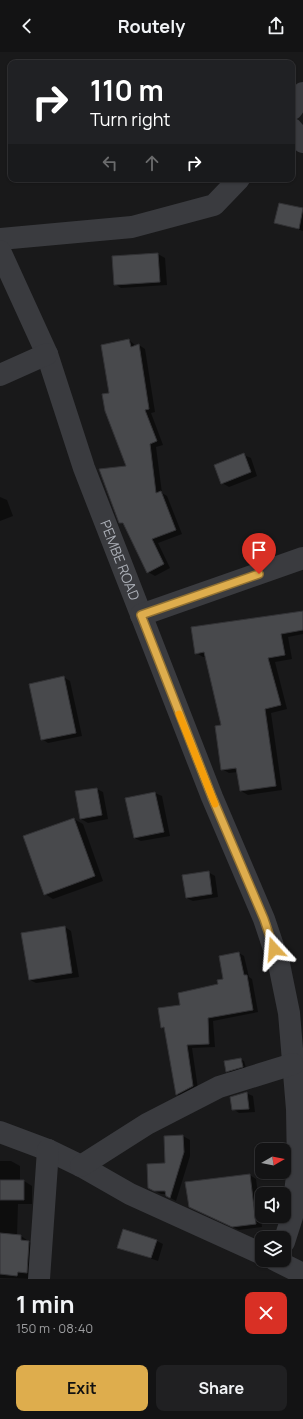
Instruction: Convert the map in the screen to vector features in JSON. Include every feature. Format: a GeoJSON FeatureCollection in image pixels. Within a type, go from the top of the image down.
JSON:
{"type":"FeatureCollection","features":[{"type":"Feature","properties":{"kind":"street"},"geometry":{"type":"LineString","coordinates":[[295,105],[303,93]]}},
{"type":"Feature","properties":{"kind":"street"},"geometry":{"type":"LineString","coordinates":[[295,133],[303,142]]}},
{"type":"Feature","properties":{"kind":"street"},"geometry":{"type":"LineString","coordinates":[[0,239],[132,227],[214,205],[236,182]]}},
{"type":"Feature","properties":{"kind":"street","name":"PEMBE ROAD"},"geometry":{"type":"LineString","coordinates":[[0,251],[47,354],[84,468],[212,797],[269,934],[279,964],[289,1013],[297,1109],[298,1168],[289,1231]]}},
{"type":"Feature","properties":{"kind":"street"},"geometry":{"type":"LineString","coordinates":[[0,375],[47,354]]}},
{"type":"Feature","properties":{"kind":"street"},"geometry":{"type":"LineString","coordinates":[[141,615],[303,558]]}},
{"type":"Feature","properties":{"kind":"street"},"geometry":{"type":"LineString","coordinates":[[81,1166],[147,1124],[218,1087],[293,1064]]}},
{"type":"Feature","properties":{"kind":"street"},"geometry":{"type":"LineString","coordinates":[[0,1132],[48,1150],[81,1166],[130,1194],[255,1250]]}},
{"type":"Feature","properties":{"kind":"street"},"geometry":{"type":"LineString","coordinates":[[39,1279],[48,1150]]}},
{"type":"Feature","properties":{"kind":"building"},"geometry":{"type":"Polygon","coordinates":[[[279,203],[303,208],[299,229],[274,223],[279,203]]]}},
{"type":"Feature","properties":{"kind":"building"},"geometry":{"type":"Polygon","coordinates":[[[158,253],[160,282],[114,285],[112,256],[158,253]]]}},
{"type":"Feature","properties":{"kind":"building"},"geometry":{"type":"Polygon","coordinates":[[[129,339],[131,347],[139,344],[149,409],[145,410],[157,441],[150,444],[156,493],[161,491],[176,530],[152,539],[164,564],[147,573],[123,523],[119,523],[99,469],[126,466],[105,411],[102,394],[109,393],[101,345],[129,339]]]}},
{"type":"Feature","properties":{"kind":"building"},"geometry":{"type":"Polygon","coordinates":[[[244,453],[251,472],[221,484],[214,465],[244,453]]]}},
{"type":"Feature","properties":{"kind":"building"},"geometry":{"type":"Polygon","coordinates":[[[303,611],[303,630],[281,634],[285,655],[268,658],[281,705],[265,709],[276,786],[240,791],[236,768],[221,770],[215,726],[221,725],[204,652],[195,654],[191,627],[303,611]]]}},
{"type":"Feature","properties":{"kind":"building"},"geometry":{"type":"Polygon","coordinates":[[[64,676],[76,733],[41,740],[29,684],[64,676]]]}},
{"type":"Feature","properties":{"kind":"building"},"geometry":{"type":"Polygon","coordinates":[[[97,788],[102,815],[80,819],[75,791],[97,788]]]}},
{"type":"Feature","properties":{"kind":"building"},"geometry":{"type":"Polygon","coordinates":[[[155,792],[164,832],[134,838],[125,798],[155,792]]]}},
{"type":"Feature","properties":{"kind":"building"},"geometry":{"type":"Polygon","coordinates":[[[74,818],[95,876],[44,895],[23,836],[74,818]]]}},
{"type":"Feature","properties":{"kind":"building"},"geometry":{"type":"Polygon","coordinates":[[[209,871],[212,894],[186,898],[182,875],[209,871]]]}},
{"type":"Feature","properties":{"kind":"building"},"geometry":{"type":"Polygon","coordinates":[[[65,926],[72,973],[29,980],[21,933],[65,926]]]}},
{"type":"Feature","properties":{"kind":"building"},"geometry":{"type":"Polygon","coordinates":[[[239,952],[244,975],[247,975],[253,1010],[208,1018],[209,1044],[187,1045],[193,1086],[176,1095],[164,1027],[161,1028],[158,1008],[180,1005],[178,993],[218,984],[217,980],[223,979],[219,956],[239,952]]]}},
{"type":"Feature","properties":{"kind":"building"},"geometry":{"type":"Polygon","coordinates":[[[241,1058],[243,1067],[226,1072],[224,1061],[241,1058]]]}},
{"type":"Feature","properties":{"kind":"building"},"geometry":{"type":"Polygon","coordinates":[[[247,1092],[249,1109],[232,1110],[230,1097],[247,1092]]]}},
{"type":"Feature","properties":{"kind":"building"},"geometry":{"type":"Polygon","coordinates":[[[183,1135],[184,1152],[170,1198],[166,1196],[165,1191],[154,1191],[148,1188],[147,1164],[165,1163],[164,1136],[183,1135]]]}},
{"type":"Feature","properties":{"kind":"building"},"geometry":{"type":"Polygon","coordinates":[[[250,1174],[256,1224],[232,1227],[189,1207],[185,1182],[250,1174]]]}},
{"type":"Feature","properties":{"kind":"building"},"geometry":{"type":"Polygon","coordinates":[[[0,1180],[24,1180],[24,1200],[0,1200],[0,1180]]]}},
{"type":"Feature","properties":{"kind":"building"},"geometry":{"type":"Polygon","coordinates":[[[123,1229],[157,1240],[151,1258],[117,1248],[123,1229]]]}},
{"type":"Feature","properties":{"kind":"building"},"geometry":{"type":"Polygon","coordinates":[[[0,1233],[21,1235],[21,1240],[29,1241],[27,1273],[18,1272],[17,1276],[0,1274],[0,1233]]]}},
{"type":"Feature","properties":{"kind":"slow traffic"},"geometry":{"type":"LineString","coordinates":[[179,714],[215,804]]}},
{"type":"Feature","properties":{"kind":"route"},"geometry":{"type":"LineString","coordinates":[[259,574],[141,615],[212,797],[264,919],[274,949]]}}]}
